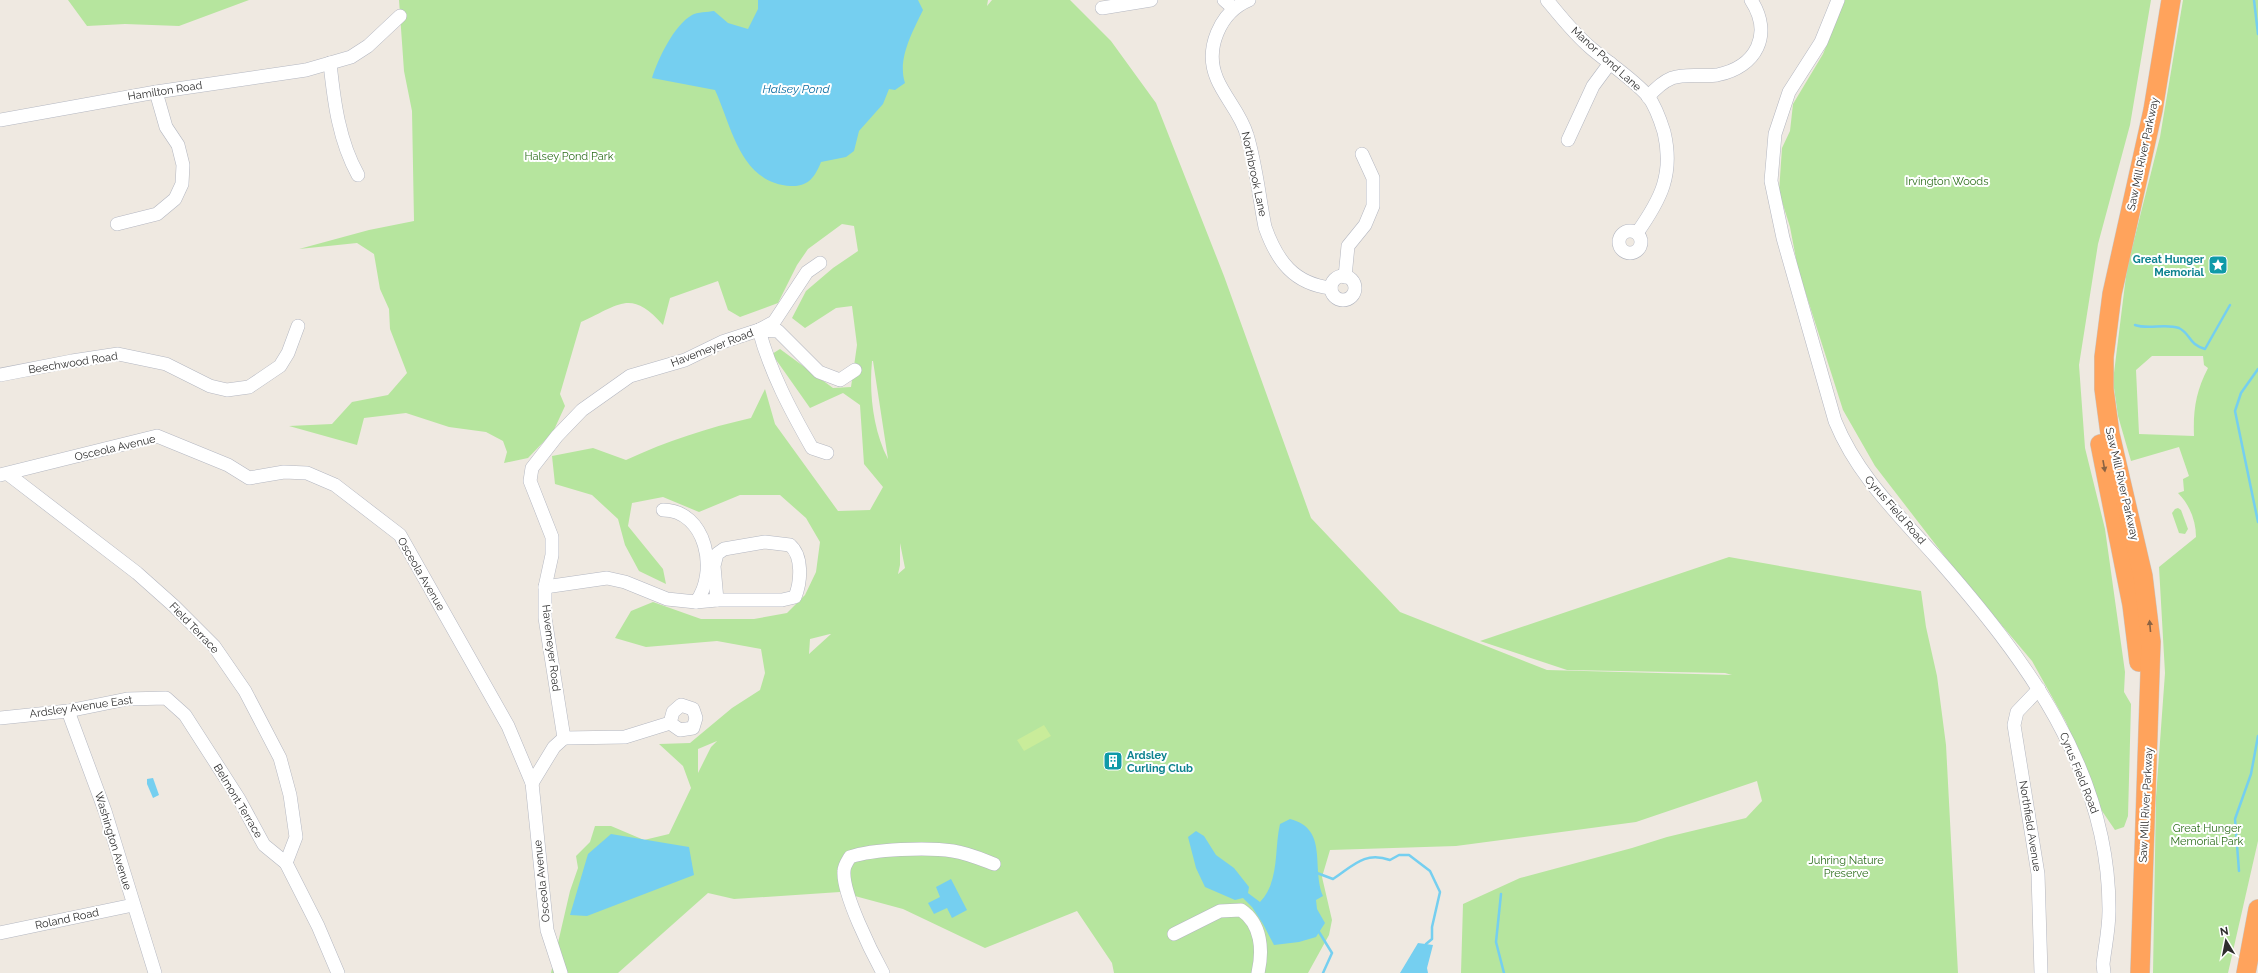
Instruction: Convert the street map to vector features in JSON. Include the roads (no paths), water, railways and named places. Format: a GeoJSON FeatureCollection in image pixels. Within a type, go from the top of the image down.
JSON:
{"type":"FeatureCollection","features":[{"type":"Feature","properties":{"kind":"highway","name":"Saw Mill River Parkway"},"geometry":{"type":"LineString","coordinates":[[2130,973],[2132,878],[2140,706],[2139,651],[2132,605],[2101,450],[2094,395],[2094,355],[2101,292],[2143,109],[2161,0]]}},
{"type":"Feature","properties":{"kind":"highway","name":"Saw Mill River Parkway"},"geometry":{"type":"LineString","coordinates":[[2140,973],[2151,642],[2142,571],[2109,427],[2104,389],[2104,358],[2112,294],[2150,125],[2171,0]]}},
{"type":"Feature","properties":{"kind":"highway"},"geometry":{"type":"LineString","coordinates":[[2246,973],[2258,909]]}},
{"type":"Feature","properties":{"kind":"street"},"geometry":{"type":"LineString","coordinates":[[1102,8],[1151,0]]}},
{"type":"Feature","properties":{"kind":"street","name":"Northbrook Lane"},"geometry":{"type":"LineString","coordinates":[[1249,0],[1229,4],[1216,35],[1214,45],[1214,68],[1222,88],[1247,134],[1265,227],[1276,251],[1290,270],[1311,285],[1331,288]]}},
{"type":"Feature","properties":{"kind":"street","name":"Manor Pond Lane"},"geometry":{"type":"LineString","coordinates":[[1547,0],[1572,30],[1648,97],[1660,119],[1666,143],[1668,166],[1660,198],[1637,233]]}},
{"type":"Feature","properties":{"kind":"street"},"geometry":{"type":"LineString","coordinates":[[1648,97],[1659,85],[1674,78],[1718,75],[1744,64],[1756,50],[1762,37],[1761,18],[1751,0]]}},
{"type":"Feature","properties":{"kind":"street","name":"Cyrus Field Road"},"geometry":{"type":"LineString","coordinates":[[1838,0],[1821,42],[1790,92],[1775,134],[1770,181],[1783,238],[1835,420],[1844,443],[1863,474],[1886,503],[1936,556],[2004,636],[2039,689],[2063,732],[2096,811],[2103,844],[2109,912],[2103,964],[2104,973]]}},
{"type":"Feature","properties":{"kind":"street","name":"Hamilton Road"},"geometry":{"type":"LineString","coordinates":[[0,120],[156,92],[306,70],[351,57],[368,46],[400,16]]}},
{"type":"Feature","properties":{"kind":"street"},"geometry":{"type":"LineString","coordinates":[[330,63],[338,124],[351,163],[358,175]]}},
{"type":"Feature","properties":{"kind":"street"},"geometry":{"type":"LineString","coordinates":[[1568,140],[1593,86],[1610,63]]}},
{"type":"Feature","properties":{"kind":"street"},"geometry":{"type":"LineString","coordinates":[[117,224],[161,211],[175,199],[182,184],[183,165],[178,145],[166,127],[156,92]]}},
{"type":"Feature","properties":{"kind":"street"},"geometry":{"type":"LineString","coordinates":[[1346,277],[1337,278],[1331,288],[1332,293],[1338,299],[1346,300],[1353,294],[1354,285],[1346,277],[1348,246],[1366,225],[1373,206],[1373,178],[1362,154]]}},
{"type":"Feature","properties":{"kind":"street"},"geometry":{"type":"LineString","coordinates":[[759,330],[774,322],[807,272],[820,263]]}},
{"type":"Feature","properties":{"kind":"street","name":"Beechwood Road"},"geometry":{"type":"LineString","coordinates":[[0,375],[118,354],[166,364],[210,386],[227,390],[249,387],[280,366],[288,353],[298,326]]}},
{"type":"Feature","properties":{"kind":"street"},"geometry":{"type":"LineString","coordinates":[[759,330],[778,331],[819,372],[840,380],[855,370]]}},
{"type":"Feature","properties":{"kind":"street"},"geometry":{"type":"LineString","coordinates":[[759,330],[767,354],[797,422],[812,448],[827,453]]}},
{"type":"Feature","properties":{"kind":"street","name":"Havemeyer Road"},"geometry":{"type":"LineString","coordinates":[[564,738],[545,618],[545,587],[552,555],[552,537],[530,481],[532,468],[557,436],[582,410],[630,376],[685,360],[722,342],[759,330]]}},
{"type":"Feature","properties":{"kind":"street","name":"Osceola Avenue"},"geometry":{"type":"LineString","coordinates":[[4,474],[157,436],[228,465],[249,478],[284,472],[307,473],[335,485],[400,535],[508,726],[532,783],[547,930],[561,973]]}},
{"type":"Feature","properties":{"kind":"street","name":"Field Terrace"},"geometry":{"type":"LineString","coordinates":[[4,474],[137,573],[174,606],[214,646],[245,691],[280,758],[290,796],[296,837],[286,863]]}},
{"type":"Feature","properties":{"kind":"street"},"geometry":{"type":"LineString","coordinates":[[663,510],[674,510],[686,517],[699,532],[705,544],[707,573],[703,592],[696,602]]}},
{"type":"Feature","properties":{"kind":"street"},"geometry":{"type":"LineString","coordinates":[[545,587],[607,578],[625,582],[667,599],[696,602],[717,600],[782,600],[795,597],[799,582],[796,552],[790,545],[784,543],[760,542],[724,549],[717,554],[714,566],[717,600]]}},
{"type":"Feature","properties":{"kind":"street","name":"Northfield Avenue"},"geometry":{"type":"LineString","coordinates":[[2039,689],[2017,712],[2014,725],[2038,874],[2041,973]]}},
{"type":"Feature","properties":{"kind":"street","name":"Ardsley Avenue East"},"geometry":{"type":"LineString","coordinates":[[0,718],[68,711],[127,699],[166,698],[185,715],[196,731]]}},
{"type":"Feature","properties":{"kind":"street","name":"Washington Avenue"},"geometry":{"type":"LineString","coordinates":[[68,711],[105,811],[155,973]]}},
{"type":"Feature","properties":{"kind":"street"},"geometry":{"type":"LineString","coordinates":[[532,783],[554,747],[564,738],[625,737],[670,722]]}},
{"type":"Feature","properties":{"kind":"street","name":"Belmont Terrace"},"geometry":{"type":"LineString","coordinates":[[196,731],[239,799],[264,845],[286,863],[318,926],[338,973]]}},
{"type":"Feature","properties":{"kind":"street"},"geometry":{"type":"LineString","coordinates":[[883,973],[864,937],[846,884],[844,866],[850,857],[874,852],[936,849],[955,851],[994,864]]}},
{"type":"Feature","properties":{"kind":"street","name":"Roland Road"},"geometry":{"type":"LineString","coordinates":[[0,934],[133,905]]}},
{"type":"Feature","properties":{"kind":"street"},"geometry":{"type":"LineString","coordinates":[[1174,934],[1220,911],[1241,910],[1252,920],[1260,938],[1261,951],[1258,973]]}},
{"type":"Feature","properties":{"kind":"water","name":"Halsey Pond"},"geometry":{"type":"Polygon","coordinates":[[[758,0],[918,0],[923,10],[907,45],[903,64],[905,83],[895,90],[889,89],[883,104],[859,131],[854,151],[846,157],[821,162],[810,180],[802,185],[791,186],[774,183],[760,175],[749,164],[740,151],[733,136],[715,90],[652,78],[658,62],[673,34],[685,20],[694,14],[714,11],[728,23],[748,29],[758,9],[758,0]]]}},
{"type":"Feature","properties":{"kind":"water"},"geometry":{"type":"Polygon","coordinates":[[[153,778],[159,795],[153,798],[147,784],[147,779],[153,778]]]}},
{"type":"Feature","properties":{"kind":"water"},"geometry":{"type":"Polygon","coordinates":[[[1290,819],[1302,824],[1310,831],[1314,840],[1317,850],[1318,873],[1323,896],[1316,900],[1317,909],[1325,923],[1316,937],[1299,942],[1274,945],[1252,907],[1243,898],[1235,900],[1205,887],[1196,868],[1188,837],[1196,831],[1204,836],[1216,855],[1234,868],[1249,887],[1248,893],[1260,902],[1266,894],[1274,875],[1280,824],[1290,819]]]}},
{"type":"Feature","properties":{"kind":"water"},"geometry":{"type":"Polygon","coordinates":[[[611,834],[689,847],[694,875],[587,916],[570,915],[588,854],[611,834]]]}},
{"type":"Feature","properties":{"kind":"water"},"geometry":{"type":"Polygon","coordinates":[[[951,879],[967,910],[952,918],[947,908],[934,914],[928,903],[940,897],[936,887],[951,879]]]}},
{"type":"Feature","properties":{"kind":"water"},"geometry":{"type":"Polygon","coordinates":[[[1418,943],[1433,945],[1427,968],[1428,973],[1400,973],[1418,943]]]}},
{"type":"Feature","properties":{"kind":"waterway"},"geometry":{"type":"LineString","coordinates":[[2254,0],[2258,34]]}},
{"type":"Feature","properties":{"kind":"waterway"},"geometry":{"type":"LineString","coordinates":[[2135,325],[2146,327],[2168,326],[2179,328],[2186,333],[2192,342],[2205,349],[2230,305]]}},
{"type":"Feature","properties":{"kind":"waterway"},"geometry":{"type":"LineString","coordinates":[[2258,369],[2241,393],[2235,411],[2258,522]]}},
{"type":"Feature","properties":{"kind":"waterway"},"geometry":{"type":"LineString","coordinates":[[2239,871],[2235,819],[2251,774],[2258,736]]}},
{"type":"Feature","properties":{"kind":"waterway"},"geometry":{"type":"LineString","coordinates":[[1317,873],[1333,879],[1359,861],[1373,857],[1390,860],[1399,855],[1409,855],[1430,871],[1440,892],[1432,927],[1432,939],[1426,944]]}},
{"type":"Feature","properties":{"kind":"waterway"},"geometry":{"type":"LineString","coordinates":[[1501,894],[1496,942],[1504,973]]}},
{"type":"Feature","properties":{"kind":"waterway"},"geometry":{"type":"LineString","coordinates":[[1319,932],[1332,953],[1323,973]]}},
{"type":"Feature","properties":{"kind":"place","name":"Great Hunger Memorial"},"geometry":{"type":"Point","coordinates":[2218,265]}},
{"type":"Feature","properties":{"kind":"place","name":"Ardsley Curling Club"},"geometry":{"type":"Point","coordinates":[1113,761]}},
{"type":"Feature","properties":{"kind":"park label","name":"Halsey Pond Park"},"geometry":{"type":"Point","coordinates":[569,156]}},
{"type":"Feature","properties":{"kind":"park label","name":"Irvington Woods"},"geometry":{"type":"Point","coordinates":[1947,181]}},
{"type":"Feature","properties":{"kind":"park label","name":"Great Hunger Memorial Park"},"geometry":{"type":"Point","coordinates":[2207,834]}},
{"type":"Feature","properties":{"kind":"park label","name":"Juhring Nature Preserve"},"geometry":{"type":"Point","coordinates":[1846,866]}}]}
